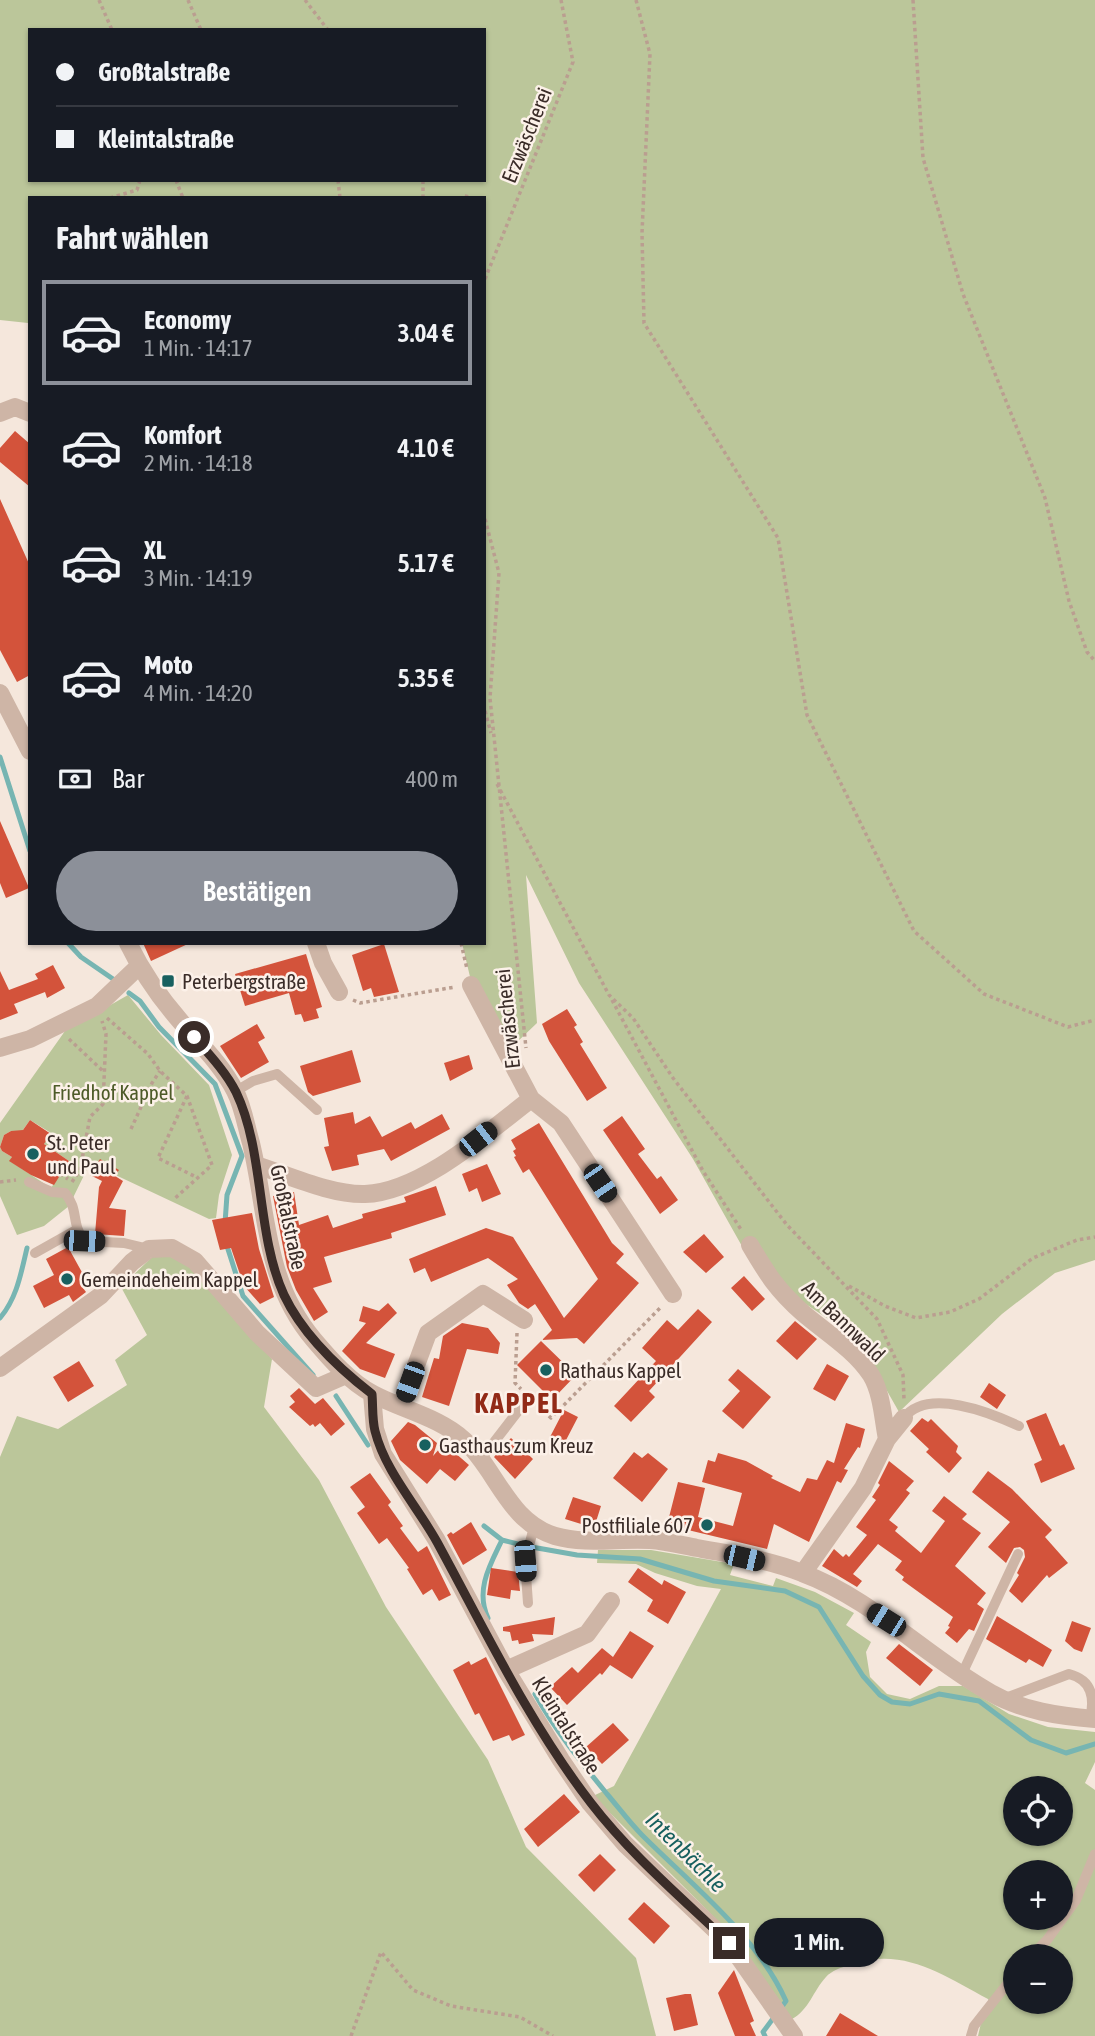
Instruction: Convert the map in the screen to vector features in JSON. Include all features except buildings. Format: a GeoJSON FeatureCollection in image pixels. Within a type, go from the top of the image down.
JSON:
{"type":"FeatureCollection","features":[{"type":"Feature","properties":{"kind":"street"},"geometry":{"type":"LineString","coordinates":[[0,413],[15,407],[28,412]]}},
{"type":"Feature","properties":{"kind":"street"},"geometry":{"type":"LineString","coordinates":[[0,693],[28,746]]}},
{"type":"Feature","properties":{"kind":"street","name":"Großtalstraße"},"geometry":{"type":"LineString","coordinates":[[129,945],[139,966],[236,1091],[256,1165],[271,1251],[282,1292],[335,1379],[443,1425],[464,1439],[481,1459],[532,1535],[582,1540],[651,1540],[723,1553],[803,1573],[843,1593],[886,1620],[962,1674],[1003,1699],[1056,1716],[1093,1719]]}},
{"type":"Feature","properties":{"kind":"street"},"geometry":{"type":"LineString","coordinates":[[317,945],[339,992]]}},
{"type":"Feature","properties":{"kind":"street"},"geometry":{"type":"LineString","coordinates":[[0,1048],[30,1039],[97,1006],[139,966]]}},
{"type":"Feature","properties":{"kind":"street"},"geometry":{"type":"LineString","coordinates":[[471,985],[531,1099],[561,1123],[673,1294]]}},
{"type":"Feature","properties":{"kind":"street"},"geometry":{"type":"LineString","coordinates":[[256,1165],[348,1192],[366,1194],[400,1187],[461,1153],[531,1099]]}},
{"type":"Feature","properties":{"kind":"street","name":"Am Bannwald"},"geometry":{"type":"LineString","coordinates":[[750,1245],[772,1282],[804,1314],[852,1354],[872,1376],[880,1400],[887,1439]]}},
{"type":"Feature","properties":{"kind":"street"},"geometry":{"type":"LineString","coordinates":[[0,1368],[100,1296],[132,1262],[149,1249],[172,1248],[195,1261],[257,1333],[316,1388],[335,1379]]}},
{"type":"Feature","properties":{"kind":"street"},"geometry":{"type":"LineString","coordinates":[[401,1406],[428,1333],[450,1317],[483,1294],[524,1320]]}},
{"type":"Feature","properties":{"kind":"street","name":"Kleintalstraße"},"geometry":{"type":"LineString","coordinates":[[372,1394],[375,1429],[383,1454],[436,1539],[506,1670],[561,1760],[590,1802],[625,1844],[729,1943],[790,2030]]}},
{"type":"Feature","properties":{"kind":"street"},"geometry":{"type":"LineString","coordinates":[[803,1573],[863,1488],[887,1439],[904,1418]]}},
{"type":"Feature","properties":{"kind":"street"},"geometry":{"type":"LineString","coordinates":[[506,1670],[587,1634],[611,1601]]}},
{"type":"Feature","properties":{"kind":"lane"},"geometry":{"type":"LineString","coordinates":[[236,1091],[253,1081],[277,1074],[317,1110]]}},
{"type":"Feature","properties":{"kind":"lane"},"geometry":{"type":"LineString","coordinates":[[29,1182],[52,1192],[65,1193],[74,1211],[76,1230],[84,1241],[124,1243],[149,1249]]}},
{"type":"Feature","properties":{"kind":"lane"},"geometry":{"type":"LineString","coordinates":[[35,1253],[76,1230]]}},
{"type":"Feature","properties":{"kind":"lane"},"geometry":{"type":"LineString","coordinates":[[481,1459],[529,1397]]}},
{"type":"Feature","properties":{"kind":"lane"},"geometry":{"type":"LineString","coordinates":[[904,1418],[910,1410],[928,1405],[960,1405],[998,1416],[1019,1426]]}},
{"type":"Feature","properties":{"kind":"lane"},"geometry":{"type":"LineString","coordinates":[[527,1603],[525,1559],[532,1535]]}},
{"type":"Feature","properties":{"kind":"lane"},"geometry":{"type":"LineString","coordinates":[[962,1674],[1018,1554]]}},
{"type":"Feature","properties":{"kind":"lane"},"geometry":{"type":"LineString","coordinates":[[1003,1699],[1069,1674],[1086,1681],[1091,1688],[1093,1719]]}},
{"type":"Feature","properties":{"kind":"lane"},"geometry":{"type":"LineString","coordinates":[[1043,1944],[1076,1900],[1095,1854]]}},
{"type":"Feature","properties":{"kind":"lane"},"geometry":{"type":"LineString","coordinates":[[971,2036],[974,2026],[1003,1989]]}},
{"type":"Feature","properties":{"kind":"path"},"geometry":{"type":"LineString","coordinates":[[99,0],[111,28]]}},
{"type":"Feature","properties":{"kind":"path"},"geometry":{"type":"LineString","coordinates":[[188,0],[200,28]]}},
{"type":"Feature","properties":{"kind":"path"},"geometry":{"type":"LineString","coordinates":[[305,0],[326,28]]}},
{"type":"Feature","properties":{"kind":"path","name":"Erzwäscherei"},"geometry":{"type":"LineString","coordinates":[[486,276],[573,62],[561,0]]}},
{"type":"Feature","properties":{"kind":"path"},"geometry":{"type":"LineString","coordinates":[[636,0],[650,54],[642,233],[644,323],[778,538],[807,715],[914,931],[984,994],[1068,1027],[1095,1020]]}},
{"type":"Feature","properties":{"kind":"path"},"geometry":{"type":"LineString","coordinates":[[913,0],[923,158],[963,294],[1045,498],[1069,601],[1087,652],[1095,662]]}},
{"type":"Feature","properties":{"kind":"path"},"geometry":{"type":"LineString","coordinates":[[117,196],[137,190],[140,182]]}},
{"type":"Feature","properties":{"kind":"path","name":"Erzwäscherei"},"geometry":{"type":"LineString","coordinates":[[486,523],[499,573],[490,698],[527,1058]]}},
{"type":"Feature","properties":{"kind":"path"},"geometry":{"type":"LineString","coordinates":[[486,714],[494,741]]}},
{"type":"Feature","properties":{"kind":"path"},"geometry":{"type":"LineString","coordinates":[[497,783],[704,1171],[750,1245]]}},
{"type":"Feature","properties":{"kind":"path"},"geometry":{"type":"LineString","coordinates":[[339,992],[360,1003],[471,985],[461,945]]}},
{"type":"Feature","properties":{"kind":"path"},"geometry":{"type":"LineString","coordinates":[[609,995],[633,1018],[673,1078],[788,1225],[877,1320],[903,1375],[904,1418]]}},
{"type":"Feature","properties":{"kind":"path"},"geometry":{"type":"LineString","coordinates":[[80,1170],[90,1117],[103,1104],[106,1034],[100,1012],[148,1054],[160,1071],[187,1097],[212,1165],[173,1200]]}},
{"type":"Feature","properties":{"kind":"path"},"geometry":{"type":"LineString","coordinates":[[69,1039],[104,1072]]}},
{"type":"Feature","properties":{"kind":"path"},"geometry":{"type":"LineString","coordinates":[[131,1129],[160,1071]]}},
{"type":"Feature","properties":{"kind":"path"},"geometry":{"type":"LineString","coordinates":[[187,1097],[158,1157],[198,1178]]}},
{"type":"Feature","properties":{"kind":"path"},"geometry":{"type":"LineString","coordinates":[[0,1182],[9,1180]]}},
{"type":"Feature","properties":{"kind":"path"},"geometry":{"type":"LineString","coordinates":[[847,1285],[885,1306],[916,1318],[950,1312],[979,1299],[1033,1258],[1077,1240],[1095,1237]]}},
{"type":"Feature","properties":{"kind":"path"},"geometry":{"type":"LineString","coordinates":[[551,1418],[673,1294]]}},
{"type":"Feature","properties":{"kind":"path"},"geometry":{"type":"LineString","coordinates":[[524,1320],[516,1336],[515,1383],[529,1397]]}},
{"type":"Feature","properties":{"kind":"path"},"geometry":{"type":"LineString","coordinates":[[351,2036],[381,1952],[413,1990],[451,2006],[520,2017],[552,2036]]}},
{"type":"Feature","properties":{"kind":"green space"},"geometry":{"type":"Polygon","coordinates":[[[0,0],[1095,0],[1095,1260],[1055,1273],[1002,1314],[899,1412],[865,1352],[836,1324],[798,1299],[743,1248],[693,1159],[579,983],[526,875],[537,1023],[514,1045],[471,981],[462,945],[486,945],[486,196],[28,196],[28,323],[0,320],[0,0]]]}},
{"type":"Feature","properties":{"kind":"green space","name":"Friedhof Kappel"},"geometry":{"type":"Polygon","coordinates":[[[128,995],[161,1035],[209,1085],[232,1155],[219,1195],[216,1218],[209,1219],[90,1163],[69,1206],[44,1226],[17,1235],[0,1196],[0,1147],[0,1123],[65,1031],[128,995]],[[30,1120],[20,1134],[11,1131],[4,1135],[0,1147],[12,1157],[10,1161],[51,1188],[69,1161],[44,1144],[51,1133],[30,1120]]]}},
{"type":"Feature","properties":{"kind":"green space"},"geometry":{"type":"Polygon","coordinates":[[[155,1254],[187,1259],[272,1359],[264,1407],[319,1480],[386,1607],[488,1760],[526,1847],[636,1958],[656,2036],[0,2036],[0,1457],[17,1416],[58,1429],[127,1385],[115,1360],[147,1335],[121,1287],[155,1254]]]}},
{"type":"Feature","properties":{"kind":"green space"},"geometry":{"type":"Polygon","coordinates":[[[598,1550],[651,1550],[734,1564],[730,1575],[773,1586],[776,1578],[815,1592],[854,1613],[846,1625],[871,1642],[866,1652],[870,1677],[887,1694],[910,1699],[939,1686],[963,1686],[1009,1714],[1048,1727],[1095,1732],[1095,1762],[1085,1783],[1095,1790],[1095,2036],[978,2036],[981,2023],[992,2006],[988,1999],[922,1966],[887,1959],[869,1960],[831,1973],[803,2011],[792,2019],[731,1934],[593,1796],[614,1786],[721,1589],[697,1586],[636,1564],[597,1563],[598,1550]]]}},
{"type":"Feature","properties":{"kind":"waterway"},"geometry":{"type":"LineString","coordinates":[[0,757],[28,845]]}},
{"type":"Feature","properties":{"kind":"waterway"},"geometry":{"type":"LineString","coordinates":[[70,945],[81,957],[113,979]]}},
{"type":"Feature","properties":{"kind":"waterway"},"geometry":{"type":"LineString","coordinates":[[129,993],[140,1001],[159,1027],[215,1084],[242,1156],[227,1195],[225,1223]]}},
{"type":"Feature","properties":{"kind":"waterway"},"geometry":{"type":"LineString","coordinates":[[226,1243],[243,1296],[313,1375]]}},
{"type":"Feature","properties":{"kind":"waterway"},"geometry":{"type":"LineString","coordinates":[[0,1318],[14,1294],[27,1248]]}},
{"type":"Feature","properties":{"kind":"waterway"},"geometry":{"type":"LineString","coordinates":[[336,1396],[368,1445]]}},
{"type":"Feature","properties":{"kind":"waterway"},"geometry":{"type":"LineString","coordinates":[[484,1526],[502,1540],[526,1546],[577,1555],[640,1559],[714,1581],[785,1591],[819,1607],[863,1676],[880,1695],[892,1702],[910,1704],[939,1694],[979,1701],[1031,1740],[1066,1753],[1095,1744]]}},
{"type":"Feature","properties":{"kind":"waterway","name":"Intenbächle"},"geometry":{"type":"LineString","coordinates":[[488,1618],[484,1608],[484,1588],[489,1568],[502,1540]]}},
{"type":"Feature","properties":{"kind":"waterway","name":"Intenbächle"},"geometry":{"type":"LineString","coordinates":[[535,1694],[569,1745],[629,1820],[722,1912],[774,1977],[786,2001],[763,2032],[765,2036]]}},
{"type":"Feature","properties":{"kind":"place","name":"Peterbergstraße"},"geometry":{"type":"Point","coordinates":[168,981]}},
{"type":"Feature","properties":{"kind":"place","name":"St. Peter und Paul"},"geometry":{"type":"Point","coordinates":[33,1154]}},
{"type":"Feature","properties":{"kind":"place","name":"Gemeindeheim Kappel"},"geometry":{"type":"Point","coordinates":[67,1279]}},
{"type":"Feature","properties":{"kind":"place","name":"Rathaus Kappel"},"geometry":{"type":"Point","coordinates":[546,1370]}},
{"type":"Feature","properties":{"kind":"place","name":"Gasthaus zum Kreuz"},"geometry":{"type":"Point","coordinates":[425,1445]}},
{"type":"Feature","properties":{"kind":"place","name":"Postfiliale 607"},"geometry":{"type":"Point","coordinates":[707,1525]}},
{"type":"Feature","properties":{"kind":"district","name":"KAPPEL"},"geometry":{"type":"Point","coordinates":[519,1403]}},
{"type":"Feature","properties":{"kind":"route"},"geometry":{"type":"LineString","coordinates":[[194,1037],[236,1091],[256,1165],[271,1251],[282,1292],[295,1316],[346,1375],[372,1394],[375,1429],[383,1454],[436,1539],[506,1670],[590,1802],[625,1844],[729,1943]]}}]}
